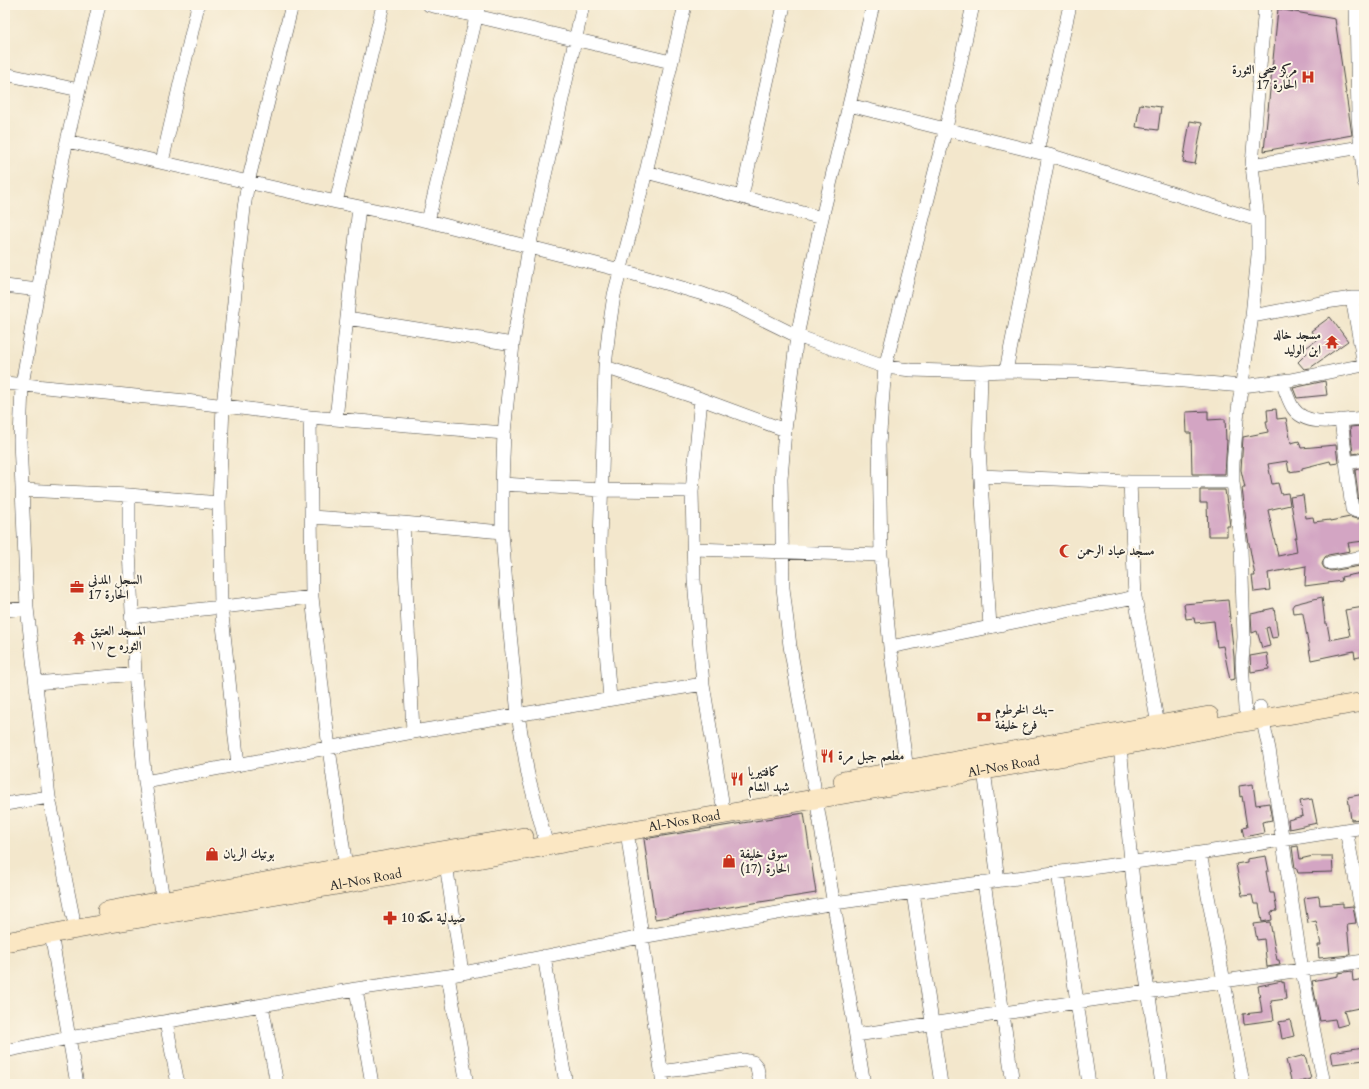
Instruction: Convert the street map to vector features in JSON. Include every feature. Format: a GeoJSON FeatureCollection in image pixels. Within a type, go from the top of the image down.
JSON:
{"type":"FeatureCollection","features":[{"type":"Feature","properties":{"kind":"main road","name":"Al-Nos Road"},"geometry":{"type":"LineString","coordinates":[[5,930],[346,867],[545,839],[626,831],[815,792],[907,770],[1088,745],[1120,746],[1226,725],[1256,712],[1364,689]]}},
{"type":"Feature","properties":{"kind":"main road","name":"Al-Nos Road"},"geometry":{"type":"LineString","coordinates":[[5,942],[349,883],[446,864],[545,839],[722,801],[815,792],[984,770],[1088,745],[1158,724],[1256,712],[1364,702]]}},
{"type":"Feature","properties":{"kind":"street"},"geometry":{"type":"LineString","coordinates":[[73,918],[49,797],[27,608],[20,440],[22,385],[38,290],[67,141],[99,5]]}},
{"type":"Feature","properties":{"kind":"street"},"geometry":{"type":"LineString","coordinates":[[162,162],[198,5]]}},
{"type":"Feature","properties":{"kind":"street"},"geometry":{"type":"LineString","coordinates":[[238,765],[221,606],[220,503],[223,406],[248,182],[292,5]]}},
{"type":"Feature","properties":{"kind":"street"},"geometry":{"type":"LineString","coordinates":[[336,202],[383,5]]}},
{"type":"Feature","properties":{"kind":"street"},"geometry":{"type":"LineString","coordinates":[[429,5],[478,11],[575,39],[671,62]]}},
{"type":"Feature","properties":{"kind":"street"},"geometry":{"type":"LineString","coordinates":[[545,839],[528,775],[518,715],[502,532],[504,433],[513,344],[529,247],[583,5]]}},
{"type":"Feature","properties":{"kind":"street"},"geometry":{"type":"LineString","coordinates":[[610,699],[600,543],[605,367],[609,329],[614,295],[646,172],[685,5]]}},
{"type":"Feature","properties":{"kind":"street"},"geometry":{"type":"LineString","coordinates":[[742,196],[784,5]]}},
{"type":"Feature","properties":{"kind":"street"},"geometry":{"type":"LineString","coordinates":[[864,1084],[790,646],[783,588],[782,479],[785,430],[797,336],[822,218],[872,5]]}},
{"type":"Feature","properties":{"kind":"street"},"geometry":{"type":"LineString","coordinates":[[907,770],[890,647],[881,555],[880,445],[885,367],[946,128],[973,5]]}},
{"type":"Feature","properties":{"kind":"street"},"geometry":{"type":"LineString","coordinates":[[1006,371],[1070,5]]}},
{"type":"Feature","properties":{"kind":"street"},"geometry":{"type":"LineString","coordinates":[[1265,5],[1252,165],[1259,242],[1252,316],[1235,437],[1233,462],[1233,482],[1242,577],[1244,638],[1242,662],[1256,712],[1269,749],[1302,970],[1324,1084]]}},
{"type":"Feature","properties":{"kind":"street"},"geometry":{"type":"LineString","coordinates":[[1356,5],[1360,36],[1360,147],[1364,182]]}},
{"type":"Feature","properties":{"kind":"street"},"geometry":{"type":"LineString","coordinates":[[428,221],[478,11]]}},
{"type":"Feature","properties":{"kind":"street"},"geometry":{"type":"LineString","coordinates":[[5,74],[79,90]]}},
{"type":"Feature","properties":{"kind":"street"},"geometry":{"type":"LineString","coordinates":[[849,105],[1043,153],[1258,220]]}},
{"type":"Feature","properties":{"kind":"street"},"geometry":{"type":"LineString","coordinates":[[67,141],[336,202],[428,221],[620,270],[736,306],[797,336],[885,367],[911,370],[981,372],[1079,372],[1242,386],[1282,381],[1364,365],[1358,298],[1252,316]]}},
{"type":"Feature","properties":{"kind":"street"},"geometry":{"type":"LineString","coordinates":[[1252,165],[1360,147]]}},
{"type":"Feature","properties":{"kind":"street"},"geometry":{"type":"LineString","coordinates":[[646,172],[822,218]]}},
{"type":"Feature","properties":{"kind":"street"},"geometry":{"type":"LineString","coordinates":[[336,419],[359,207]]}},
{"type":"Feature","properties":{"kind":"street"},"geometry":{"type":"LineString","coordinates":[[5,286],[38,290]]}},
{"type":"Feature","properties":{"kind":"street"},"geometry":{"type":"LineString","coordinates":[[347,318],[513,344]]}},
{"type":"Feature","properties":{"kind":"street"},"geometry":{"type":"LineString","coordinates":[[605,367],[785,430]]}},
{"type":"Feature","properties":{"kind":"street"},"geometry":{"type":"LineString","coordinates":[[981,372],[978,448],[990,627]]}},
{"type":"Feature","properties":{"kind":"street"},"geometry":{"type":"LineString","coordinates":[[1282,381],[1293,408],[1302,417],[1318,422],[1364,418]]}},
{"type":"Feature","properties":{"kind":"street"},"geometry":{"type":"LineString","coordinates":[[5,384],[132,395],[310,417],[504,433]]}},
{"type":"Feature","properties":{"kind":"street"},"geometry":{"type":"LineString","coordinates":[[700,399],[692,491],[695,591],[703,684],[722,801]]}},
{"type":"Feature","properties":{"kind":"street"},"geometry":{"type":"LineString","coordinates":[[310,417],[312,597],[329,749],[346,867]]}},
{"type":"Feature","properties":{"kind":"street"},"geometry":{"type":"LineString","coordinates":[[1341,420],[1352,509],[1356,511],[1364,510]]}},
{"type":"Feature","properties":{"kind":"street"},"geometry":{"type":"LineString","coordinates":[[1346,463],[1364,460]]}},
{"type":"Feature","properties":{"kind":"street"},"geometry":{"type":"LineString","coordinates":[[980,476],[1130,482],[1233,482]]}},
{"type":"Feature","properties":{"kind":"street"},"geometry":{"type":"LineString","coordinates":[[1130,482],[1135,597],[1158,724]]}},
{"type":"Feature","properties":{"kind":"street"},"geometry":{"type":"LineString","coordinates":[[502,484],[601,490],[692,491]]}},
{"type":"Feature","properties":{"kind":"street"},"geometry":{"type":"LineString","coordinates":[[22,490],[129,495],[220,503]]}},
{"type":"Feature","properties":{"kind":"street"},"geometry":{"type":"LineString","coordinates":[[129,495],[131,617],[135,674],[145,782],[162,900]]}},
{"type":"Feature","properties":{"kind":"street"},"geometry":{"type":"LineString","coordinates":[[310,517],[403,523],[502,532]]}},
{"type":"Feature","properties":{"kind":"street"},"geometry":{"type":"LineString","coordinates":[[403,523],[413,732]]}},
{"type":"Feature","properties":{"kind":"street"},"geometry":{"type":"LineString","coordinates":[[694,549],[881,555]]}},
{"type":"Feature","properties":{"kind":"street"},"geometry":{"type":"LineString","coordinates":[[1330,563],[1364,557]]}},
{"type":"Feature","properties":{"kind":"street"},"geometry":{"type":"LineString","coordinates":[[131,617],[312,597]]}},
{"type":"Feature","properties":{"kind":"street"},"geometry":{"type":"LineString","coordinates":[[890,647],[1135,597]]}},
{"type":"Feature","properties":{"kind":"street"},"geometry":{"type":"LineString","coordinates":[[5,610],[27,608]]}},
{"type":"Feature","properties":{"kind":"street"},"geometry":{"type":"LineString","coordinates":[[36,682],[135,674]]}},
{"type":"Feature","properties":{"kind":"street"},"geometry":{"type":"LineString","coordinates":[[145,782],[329,749],[413,732],[703,684]]}},
{"type":"Feature","properties":{"kind":"street"},"geometry":{"type":"LineString","coordinates":[[1120,746],[1138,928],[1162,1084]]}},
{"type":"Feature","properties":{"kind":"street"},"geometry":{"type":"LineString","coordinates":[[984,770],[998,880]]}},
{"type":"Feature","properties":{"kind":"street"},"geometry":{"type":"LineString","coordinates":[[5,804],[49,797]]}},
{"type":"Feature","properties":{"kind":"street"},"geometry":{"type":"LineString","coordinates":[[5,1051],[69,1038],[356,989],[448,976],[641,937],[834,903],[1200,853],[1364,827]]}},
{"type":"Feature","properties":{"kind":"street"},"geometry":{"type":"LineString","coordinates":[[1346,830],[1364,923]]}},
{"type":"Feature","properties":{"kind":"street"},"geometry":{"type":"LineString","coordinates":[[626,831],[662,1078],[744,1060],[753,1062],[756,1067],[760,1084]]}},
{"type":"Feature","properties":{"kind":"street"},"geometry":{"type":"LineString","coordinates":[[1200,853],[1242,1084]]}},
{"type":"Feature","properties":{"kind":"street"},"geometry":{"type":"LineString","coordinates":[[446,864],[462,973]]}},
{"type":"Feature","properties":{"kind":"street"},"geometry":{"type":"LineString","coordinates":[[1058,872],[1089,1084]]}},
{"type":"Feature","properties":{"kind":"street"},"geometry":{"type":"LineString","coordinates":[[984,882],[1013,1084]]}},
{"type":"Feature","properties":{"kind":"street"},"geometry":{"type":"LineString","coordinates":[[913,892],[941,1084]]}},
{"type":"Feature","properties":{"kind":"street"},"geometry":{"type":"LineString","coordinates":[[51,934],[77,1084]]}},
{"type":"Feature","properties":{"kind":"street"},"geometry":{"type":"LineString","coordinates":[[544,956],[566,1084]]}},
{"type":"Feature","properties":{"kind":"street"},"geometry":{"type":"LineString","coordinates":[[856,1035],[1364,961]]}},
{"type":"Feature","properties":{"kind":"street"},"geometry":{"type":"LineString","coordinates":[[448,976],[467,1084]]}},
{"type":"Feature","properties":{"kind":"street"},"geometry":{"type":"LineString","coordinates":[[356,989],[372,1084]]}},
{"type":"Feature","properties":{"kind":"street"},"geometry":{"type":"LineString","coordinates":[[262,1006],[277,1084]]}},
{"type":"Feature","properties":{"kind":"street"},"geometry":{"type":"LineString","coordinates":[[166,1022],[178,1084]]}},
{"type":"Feature","properties":{"kind":"building","name":"مركز صحي الثورة الحارة 17"},"geometry":{"type":"Polygon","coordinates":[[[1278,9],[1335,19],[1352,135],[1264,151],[1278,9]]]}},
{"type":"Feature","properties":{"kind":"building"},"geometry":{"type":"Polygon","coordinates":[[[1140,104],[1161,107],[1158,130],[1136,127],[1140,104]]]}},
{"type":"Feature","properties":{"kind":"building"},"geometry":{"type":"Polygon","coordinates":[[[1190,121],[1202,123],[1195,164],[1183,162],[1190,121]]]}},
{"type":"Feature","properties":{"kind":"building"},"geometry":{"type":"Polygon","coordinates":[[[1330,317],[1348,341],[1310,368],[1304,369],[1298,362],[1307,353],[1304,349],[1317,340],[1311,331],[1330,317]]]}},
{"type":"Feature","properties":{"kind":"building"},"geometry":{"type":"Polygon","coordinates":[[[1325,381],[1327,395],[1297,398],[1293,388],[1325,381]]]}},
{"type":"Feature","properties":{"kind":"building"},"geometry":{"type":"Polygon","coordinates":[[[1276,409],[1277,419],[1286,418],[1291,443],[1299,441],[1301,448],[1336,445],[1338,463],[1331,464],[1330,461],[1302,468],[1302,470],[1289,472],[1287,461],[1268,464],[1272,484],[1278,483],[1281,494],[1288,493],[1290,505],[1268,510],[1278,556],[1297,552],[1295,538],[1297,538],[1290,497],[1303,495],[1306,518],[1313,517],[1314,522],[1330,521],[1350,517],[1357,519],[1364,518],[1364,541],[1348,543],[1350,551],[1328,555],[1325,557],[1322,564],[1324,568],[1331,571],[1360,566],[1361,573],[1341,577],[1342,581],[1305,586],[1306,566],[1268,573],[1270,590],[1254,592],[1252,576],[1255,576],[1248,538],[1242,488],[1245,488],[1241,470],[1243,437],[1268,432],[1266,421],[1268,421],[1267,410],[1276,409]]]}},
{"type":"Feature","properties":{"kind":"building"},"geometry":{"type":"Polygon","coordinates":[[[1208,411],[1208,420],[1225,419],[1227,440],[1225,474],[1192,474],[1191,433],[1187,433],[1186,412],[1208,411]]]}},
{"type":"Feature","properties":{"kind":"building"},"geometry":{"type":"Polygon","coordinates":[[[1361,426],[1364,452],[1353,454],[1350,427],[1361,426]]]}},
{"type":"Feature","properties":{"kind":"building"},"geometry":{"type":"Polygon","coordinates":[[[1364,468],[1364,502],[1359,503],[1355,470],[1364,468]]]}},
{"type":"Feature","properties":{"kind":"building"},"geometry":{"type":"Polygon","coordinates":[[[1200,490],[1225,490],[1230,526],[1227,526],[1227,536],[1208,536],[1207,503],[1200,503],[1200,490]]]}},
{"type":"Feature","properties":{"kind":"building"},"geometry":{"type":"Polygon","coordinates":[[[1322,597],[1325,623],[1327,623],[1330,640],[1350,636],[1345,610],[1364,607],[1364,619],[1361,620],[1364,639],[1364,656],[1355,658],[1354,651],[1311,660],[1303,614],[1302,612],[1293,613],[1292,607],[1294,604],[1322,597]]]}},
{"type":"Feature","properties":{"kind":"building"},"geometry":{"type":"Polygon","coordinates":[[[1228,600],[1235,679],[1230,680],[1223,646],[1217,647],[1214,621],[1195,623],[1194,618],[1186,619],[1184,604],[1228,600]]]}},
{"type":"Feature","properties":{"kind":"building"},"geometry":{"type":"Polygon","coordinates":[[[1274,608],[1278,637],[1272,638],[1269,627],[1266,628],[1270,646],[1262,648],[1257,631],[1252,633],[1251,614],[1274,608]]]}},
{"type":"Feature","properties":{"kind":"building"},"geometry":{"type":"Polygon","coordinates":[[[1267,653],[1269,669],[1251,672],[1250,656],[1267,653]]]}},
{"type":"Feature","properties":{"kind":"building"},"geometry":{"type":"Polygon","coordinates":[[[1253,784],[1256,805],[1269,803],[1272,820],[1262,822],[1264,833],[1244,837],[1242,828],[1247,827],[1239,786],[1253,784]]]}},
{"type":"Feature","properties":{"kind":"building"},"geometry":{"type":"Polygon","coordinates":[[[1364,794],[1364,809],[1360,810],[1361,819],[1351,820],[1348,797],[1364,794]]]}},
{"type":"Feature","properties":{"kind":"building"},"geometry":{"type":"Polygon","coordinates":[[[1312,799],[1317,823],[1289,829],[1288,820],[1303,816],[1300,801],[1312,799]]]}},
{"type":"Feature","properties":{"kind":"building","name":"سوق خليفة الحارة (17)"},"geometry":{"type":"Polygon","coordinates":[[[804,813],[816,893],[655,919],[644,839],[804,813]]]}},
{"type":"Feature","properties":{"kind":"building"},"geometry":{"type":"Polygon","coordinates":[[[1298,846],[1300,859],[1313,856],[1332,856],[1333,872],[1298,873],[1296,867],[1295,868],[1292,847],[1298,846]]]}},
{"type":"Feature","properties":{"kind":"building"},"geometry":{"type":"Polygon","coordinates":[[[1266,856],[1269,871],[1266,871],[1270,893],[1274,893],[1277,911],[1271,912],[1272,920],[1262,922],[1259,904],[1254,904],[1252,895],[1242,896],[1236,864],[1247,862],[1247,859],[1266,856]]]}},
{"type":"Feature","properties":{"kind":"building"},"geometry":{"type":"Polygon","coordinates":[[[1319,896],[1320,905],[1343,903],[1343,907],[1353,906],[1356,923],[1347,924],[1350,955],[1319,958],[1318,945],[1321,945],[1316,921],[1308,923],[1304,898],[1319,896]]]}},
{"type":"Feature","properties":{"kind":"building"},"geometry":{"type":"Polygon","coordinates":[[[1270,922],[1277,960],[1279,960],[1280,965],[1267,967],[1264,939],[1257,940],[1254,924],[1270,922]]]}},
{"type":"Feature","properties":{"kind":"building"},"geometry":{"type":"Polygon","coordinates":[[[1352,971],[1353,981],[1364,979],[1364,1007],[1344,1011],[1348,1024],[1337,1027],[1335,1019],[1320,1021],[1312,981],[1338,976],[1338,973],[1352,971]]]}},
{"type":"Feature","properties":{"kind":"building"},"geometry":{"type":"Polygon","coordinates":[[[1282,981],[1282,983],[1284,982],[1286,999],[1271,1001],[1274,1020],[1244,1024],[1243,1014],[1262,1012],[1258,986],[1282,981]]]}},
{"type":"Feature","properties":{"kind":"building"},"geometry":{"type":"Polygon","coordinates":[[[1290,1020],[1294,1036],[1282,1039],[1279,1022],[1290,1020]]]}},
{"type":"Feature","properties":{"kind":"building"},"geometry":{"type":"Polygon","coordinates":[[[1364,1047],[1364,1060],[1333,1064],[1331,1052],[1364,1047]]]}},
{"type":"Feature","properties":{"kind":"building"},"geometry":{"type":"Polygon","coordinates":[[[1305,1055],[1311,1079],[1292,1084],[1286,1060],[1305,1055]]]}},
{"type":"Feature","properties":{"kind":"place","name":"مركز صحي الثورة الحارة 17"},"geometry":{"type":"Point","coordinates":[1308,77]}},
{"type":"Feature","properties":{"kind":"place","name":"مسجد خالد ابن الوليد"},"geometry":{"type":"Point","coordinates":[1332,342]}},
{"type":"Feature","properties":{"kind":"place","name":"مسجد عباد الرحمن"},"geometry":{"type":"Point","coordinates":[1066,551]}},
{"type":"Feature","properties":{"kind":"place","name":"السجل المدني الحارة 17"},"geometry":{"type":"Point","coordinates":[77,587]}},
{"type":"Feature","properties":{"kind":"place","name":"المسجد العتيق الثوره ح ١٧"},"geometry":{"type":"Point","coordinates":[79,638]}},
{"type":"Feature","properties":{"kind":"place","name":"بنك الخرطوم- فرع خليفة"},"geometry":{"type":"Point","coordinates":[984,717]}},
{"type":"Feature","properties":{"kind":"place","name":"مطعم جبل مرة"},"geometry":{"type":"Point","coordinates":[827,756]}},
{"type":"Feature","properties":{"kind":"place","name":"كافتيريا شهد الشام"},"geometry":{"type":"Point","coordinates":[737,779]}},
{"type":"Feature","properties":{"kind":"place","name":"بوتيك الريان"},"geometry":{"type":"Point","coordinates":[212,854]}},
{"type":"Feature","properties":{"kind":"place","name":"سوق خليفة الحارة (17)"},"geometry":{"type":"Point","coordinates":[729,861]}},
{"type":"Feature","properties":{"kind":"place","name":"صيدلية مكة 10"},"geometry":{"type":"Point","coordinates":[390,918]}}]}
